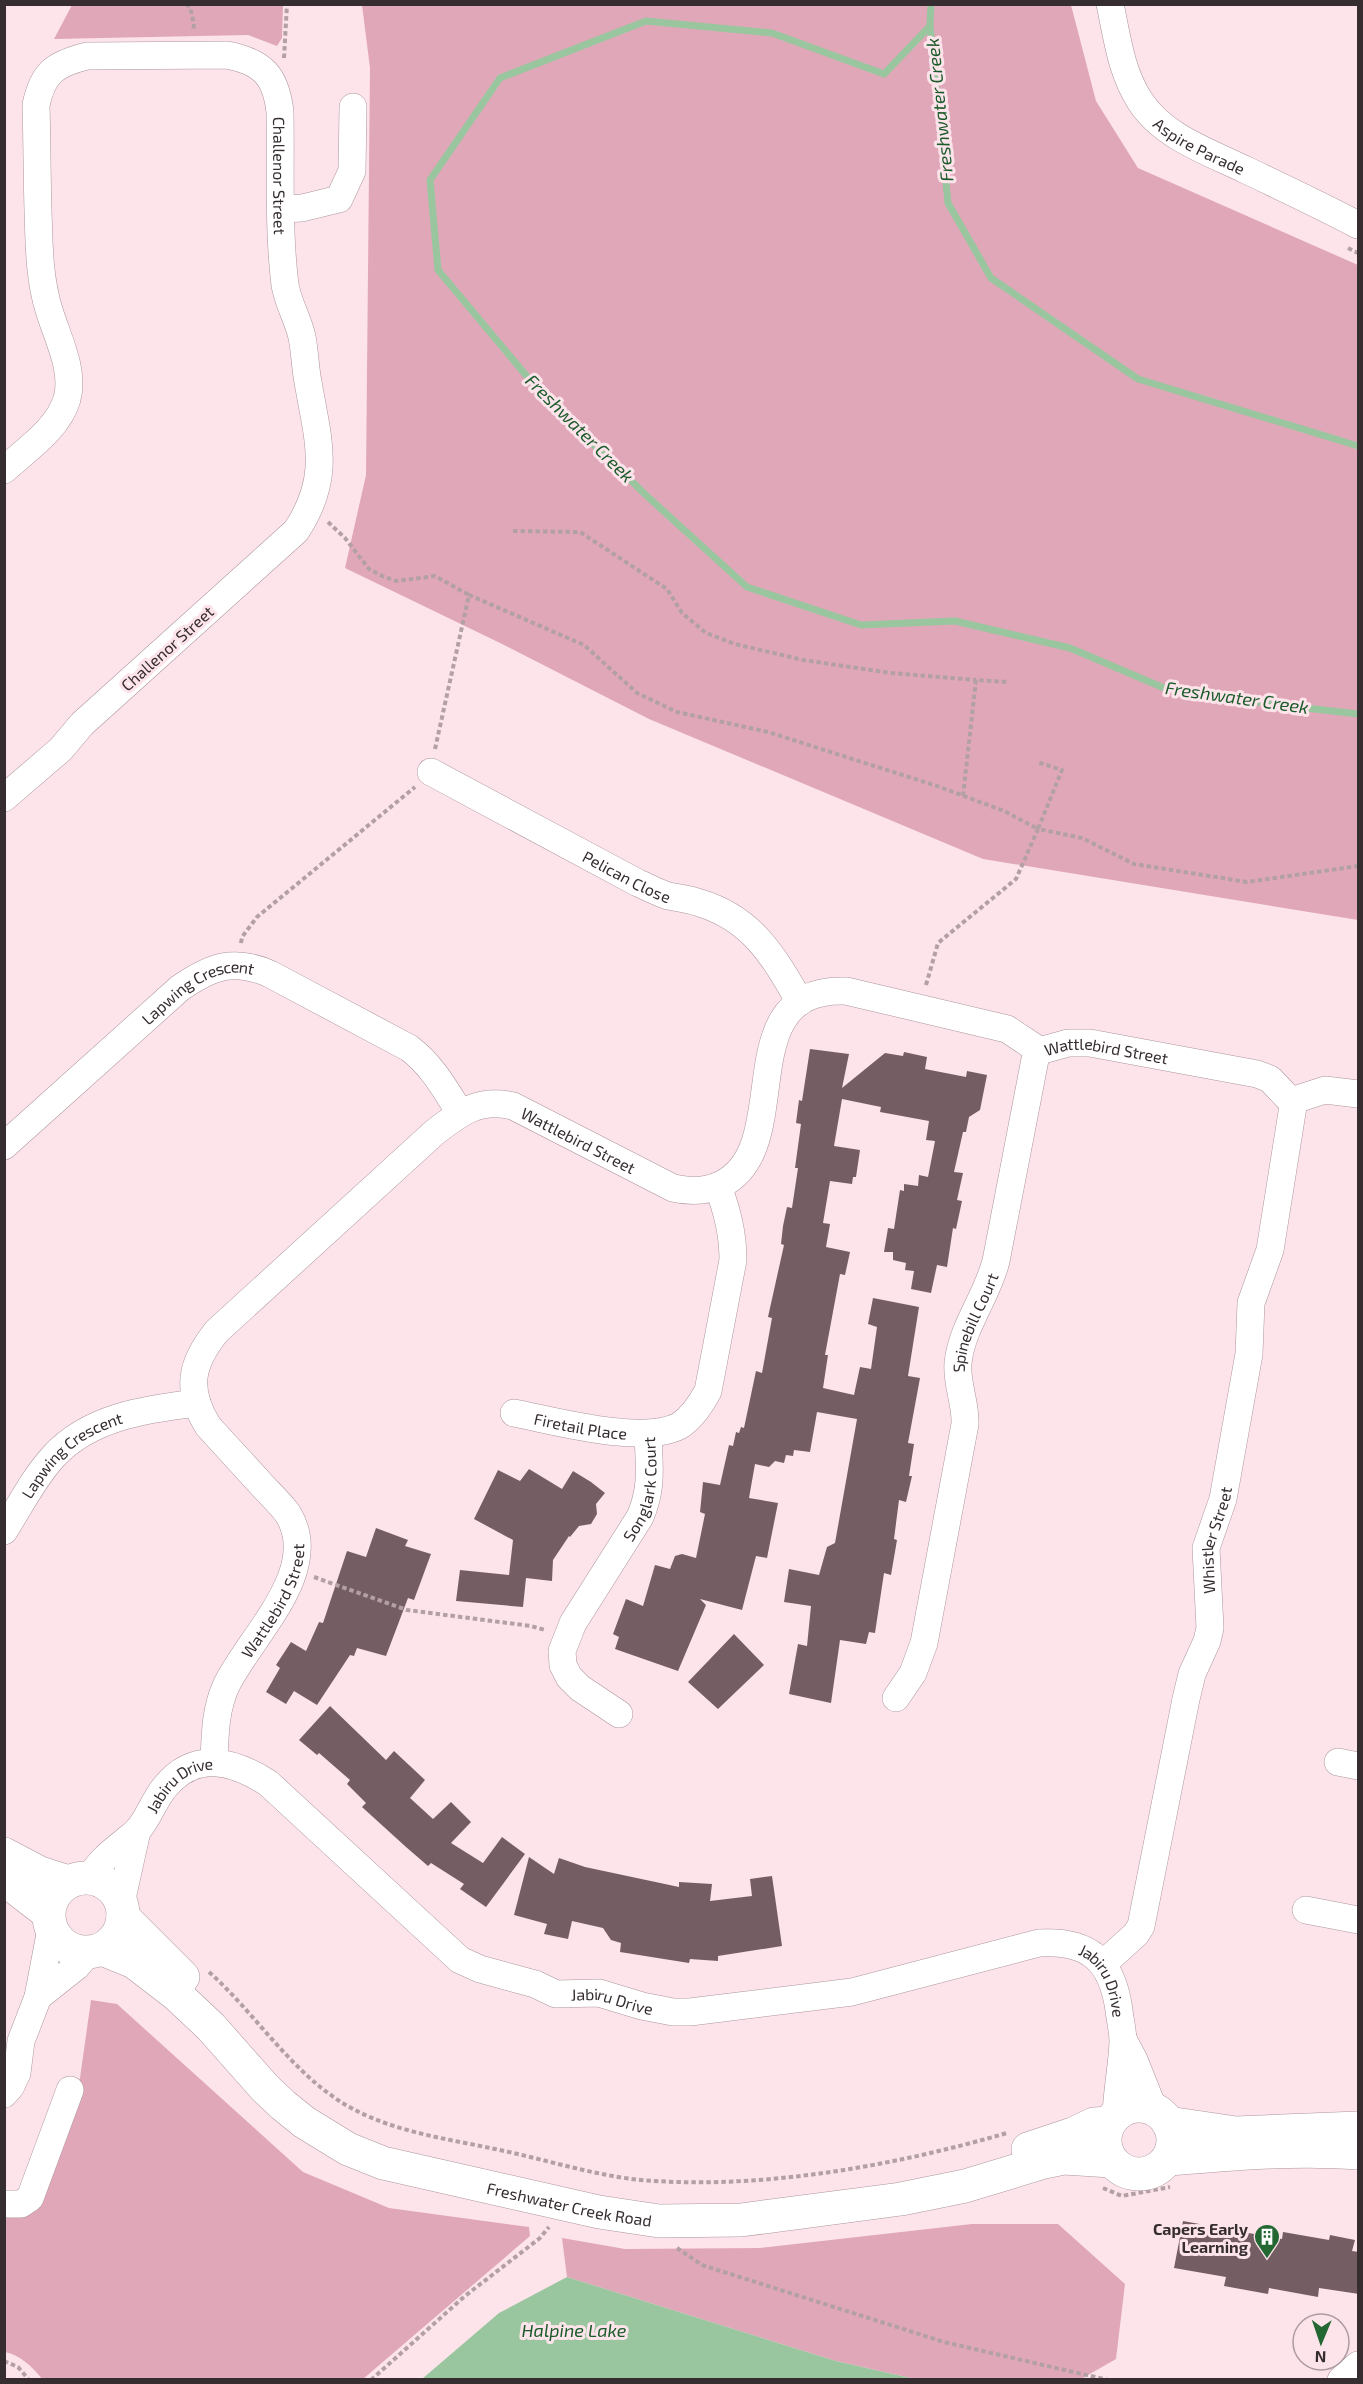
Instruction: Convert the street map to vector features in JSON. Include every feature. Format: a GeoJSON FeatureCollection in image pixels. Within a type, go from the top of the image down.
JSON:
{"type":"FeatureCollection","features":[{"type":"Feature","properties":{"kind":"main road"},"geometry":{"type":"LineString","coordinates":[[4,1854],[40,1873],[109,1886],[122,1910],[117,1935],[96,1951],[77,1952],[66,1947],[57,1939],[49,1921],[4,1879]]}},
{"type":"Feature","properties":{"kind":"main road"},"geometry":{"type":"LineString","coordinates":[[49,1921],[51,1901],[58,1890],[79,1881]]}},
{"type":"Feature","properties":{"kind":"main road","name":"Freshwater Creek Road"},"geometry":{"type":"LineString","coordinates":[[122,1910],[219,2011],[286,2086],[341,2126],[363,2137],[409,2152],[601,2195],[664,2204],[721,2204],[890,2182],[974,2165],[1058,2140],[1094,2124],[1113,2119]]}},
{"type":"Feature","properties":{"kind":"main road","name":"Freshwater Creek Road"},"geometry":{"type":"LineString","coordinates":[[96,1951],[134,1962],[177,1995],[211,2027],[283,2105],[304,2122],[348,2149],[383,2163],[598,2212],[659,2221],[741,2220],[912,2197],[965,2186],[1064,2158],[1106,2173]]}},
{"type":"Feature","properties":{"kind":"main road"},"geometry":{"type":"LineString","coordinates":[[1359,2128],[1236,2133],[1161,2117],[1145,2107],[1135,2107],[1113,2119],[1104,2142],[1106,2173],[1123,2171],[1166,2174],[1234,2152],[1359,2153]]}},
{"type":"Feature","properties":{"kind":"main road"},"geometry":{"type":"LineString","coordinates":[[1161,2117],[1173,2141],[1166,2174]]}},
{"type":"Feature","properties":{"kind":"street","name":"Aspire Parade"},"geometry":{"type":"LineString","coordinates":[[1110,4],[1121,57],[1131,86],[1146,110],[1164,127],[1196,146],[1359,225]]}},
{"type":"Feature","properties":{"kind":"street","name":"Challenor Street"},"geometry":{"type":"LineString","coordinates":[[4,470],[49,431],[61,414],[67,398],[69,380],[65,359],[48,307],[39,242],[36,105],[39,89],[48,73],[66,62],[87,56],[227,55],[243,58],[259,66],[270,76],[278,93],[282,252],[286,289],[302,336],[318,439],[320,464],[316,490],[309,512],[297,531],[280,547],[82,724],[62,749],[4,798]]}},
{"type":"Feature","properties":{"kind":"street"},"geometry":{"type":"LineString","coordinates":[[282,209],[302,208],[339,199],[352,171],[353,107]]}},
{"type":"Feature","properties":{"kind":"street","name":"Pelican Close"},"geometry":{"type":"LineString","coordinates":[[431,772],[638,883],[666,895],[700,903],[721,911],[743,924],[763,943],[780,966],[800,1002]]}},
{"type":"Feature","properties":{"kind":"street","name":"Lapwing Crescent"},"geometry":{"type":"LineString","coordinates":[[4,1146],[180,988],[201,973],[224,966],[254,967],[270,974],[409,1048],[435,1072],[460,1113]]}},
{"type":"Feature","properties":{"kind":"street","name":"Wattlebird Street"},"geometry":{"type":"LineString","coordinates":[[214,1762],[216,1719],[227,1684],[286,1588],[295,1570],[297,1557],[296,1534],[287,1513],[207,1426],[200,1413],[194,1390],[196,1365],[200,1352],[217,1331],[435,1132],[460,1113],[483,1104],[513,1106],[673,1188],[696,1191],[718,1186],[737,1173],[751,1153],[776,1031],[789,1011],[800,1002],[833,991],[846,991],[1007,1029],[1042,1050],[1068,1043],[1090,1043],[1239,1070],[1270,1079],[1288,1098],[1294,1100]]}},
{"type":"Feature","properties":{"kind":"street","name":"Spinebill Court"},"geometry":{"type":"LineString","coordinates":[[896,1698],[913,1673],[924,1643],[965,1424],[964,1400],[958,1370],[959,1361],[968,1326],[985,1294],[994,1270],[1037,1049]]}},
{"type":"Feature","properties":{"kind":"street"},"geometry":{"type":"LineString","coordinates":[[1294,1100],[1325,1090],[1359,1094]]}},
{"type":"Feature","properties":{"kind":"street","name":"Whistler Street"},"geometry":{"type":"LineString","coordinates":[[1103,1964],[1136,1935],[1144,1916],[1186,1699],[1192,1674],[1207,1641],[1210,1628],[1206,1548],[1223,1499],[1249,1354],[1251,1303],[1270,1250],[1294,1100]]}},
{"type":"Feature","properties":{"kind":"street","name":"Songlark Court"},"geometry":{"type":"LineString","coordinates":[[619,1714],[580,1688],[569,1677],[563,1665],[562,1651],[566,1637],[640,1517],[648,1499],[650,1482],[648,1434],[680,1425],[702,1404],[708,1391],[733,1260],[733,1238],[728,1212],[718,1186]]}},
{"type":"Feature","properties":{"kind":"street","name":"Lapwing Crescent"},"geometry":{"type":"LineString","coordinates":[[4,1531],[42,1469],[63,1446],[80,1434],[103,1423],[150,1408],[197,1402]]}},
{"type":"Feature","properties":{"kind":"street","name":"Firetail Place"},"geometry":{"type":"LineString","coordinates":[[514,1413],[608,1430],[648,1434]]}},
{"type":"Feature","properties":{"kind":"street","name":"Jabiru Drive"},"geometry":{"type":"LineString","coordinates":[[79,1881],[137,1831],[165,1786],[194,1766],[214,1762],[248,1769],[268,1783],[460,1960],[480,1969],[535,1984],[556,1994],[599,1992],[642,2006],[673,2012],[690,2012],[852,1992],[1039,1943],[1055,1942],[1081,1947],[1103,1964],[1117,1994],[1123,2040],[1113,2119]]}},
{"type":"Feature","properties":{"kind":"street","name":"Jabiru Drive"},"geometry":{"type":"LineString","coordinates":[[122,1910],[137,1831]]}},
{"type":"Feature","properties":{"kind":"street"},"geometry":{"type":"LineString","coordinates":[[1306,1910],[1359,1920]]}},
{"type":"Feature","properties":{"kind":"street"},"geometry":{"type":"LineString","coordinates":[[4,2094],[14,2080],[21,2041],[38,1997],[49,1921]]}},
{"type":"Feature","properties":{"kind":"street"},"geometry":{"type":"LineString","coordinates":[[38,1997],[96,1951]]}},
{"type":"Feature","properties":{"kind":"street","name":"Jabiru Drive"},"geometry":{"type":"LineString","coordinates":[[1123,2040],[1161,2117]]}},
{"type":"Feature","properties":{"kind":"street"},"geometry":{"type":"LineString","coordinates":[[4,2204],[21,2204],[30,2198],[69,2090]]}},
{"type":"Feature","properties":{"kind":"street"},"geometry":{"type":"LineString","coordinates":[[1341,2379],[1359,2365]]}},
{"type":"Feature","properties":{"kind":"path"},"geometry":{"type":"LineString","coordinates":[[7,4],[13,4]]}},
{"type":"Feature","properties":{"kind":"path"},"geometry":{"type":"LineString","coordinates":[[190,5],[194,24]]}},
{"type":"Feature","properties":{"kind":"path"},"geometry":{"type":"LineString","coordinates":[[309,512],[326,519],[369,568],[384,577],[397,581],[435,576],[469,595],[584,645],[638,693],[677,712],[768,732],[963,796],[1004,811],[1038,829],[1082,838],[1134,864],[1247,882],[1359,866]]}},
{"type":"Feature","properties":{"kind":"path"},"geometry":{"type":"LineString","coordinates":[[513,531],[580,532],[667,589],[682,612],[706,633],[735,644],[804,660],[891,673],[1008,682]]}},
{"type":"Feature","properties":{"kind":"path"},"geometry":{"type":"LineString","coordinates":[[239,965],[242,937],[257,917],[431,772],[469,595]]}},
{"type":"Feature","properties":{"kind":"path"},"geometry":{"type":"LineString","coordinates":[[963,796],[976,680]]}},
{"type":"Feature","properties":{"kind":"path"},"geometry":{"type":"LineString","coordinates":[[919,1008],[938,943],[1016,879],[1062,770],[1037,762]]}},
{"type":"Feature","properties":{"kind":"path"},"geometry":{"type":"LineString","coordinates":[[295,1570],[407,1610],[531,1626],[566,1637]]}},
{"type":"Feature","properties":{"kind":"path"},"geometry":{"type":"LineString","coordinates":[[205,1968],[246,2008],[297,2067],[316,2085],[367,2116],[426,2134],[598,2173],[651,2180],[733,2182],[845,2169],[917,2157],[1009,2132]]}},
{"type":"Feature","properties":{"kind":"path"},"geometry":{"type":"LineString","coordinates":[[1106,2173],[1122,2196],[1166,2174]]}},
{"type":"Feature","properties":{"kind":"path"},"geometry":{"type":"LineString","coordinates":[[371,2379],[465,2296],[540,2238],[551,2224],[541,2222]]}},
{"type":"Feature","properties":{"kind":"path"},"geometry":{"type":"LineString","coordinates":[[683,2245],[674,2245],[682,2254],[702,2265],[944,2342],[1108,2379]]}},
{"type":"Feature","properties":{"kind":"path"},"geometry":{"type":"LineString","coordinates":[[4,2361],[18,2367],[28,2379]]}},
{"type":"Feature","properties":{"kind":"shaded area"},"geometry":{"type":"Polygon","coordinates":[[[72,5],[283,5],[282,38],[277,46],[248,35],[54,39],[72,5]]]}},
{"type":"Feature","properties":{"kind":"shaded area"},"geometry":{"type":"Polygon","coordinates":[[[362,5],[1071,5],[1096,101],[1138,168],[1358,265],[1358,920],[983,859],[649,719],[345,568],[366,475],[370,68],[362,5]]]}},
{"type":"Feature","properties":{"kind":"shaded area"},"geometry":{"type":"Polygon","coordinates":[[[91,2000],[117,2004],[303,2172],[389,2208],[529,2227],[530,2236],[363,2379],[42,2379],[26,2362],[5,2352],[5,2207],[45,2196],[80,2078],[91,2000]]]}},
{"type":"Feature","properties":{"kind":"shaded area"},"geometry":{"type":"Polygon","coordinates":[[[972,2224],[1058,2224],[1125,2284],[1116,2359],[1081,2379],[915,2379],[836,2361],[567,2277],[562,2238],[625,2249],[760,2248],[972,2224]]]}},
{"type":"Feature","properties":{"kind":"water","name":"Halpine Lake"},"geometry":{"type":"Polygon","coordinates":[[[567,2277],[836,2361],[915,2379],[422,2379],[499,2313],[567,2277]]]}},
{"type":"Feature","properties":{"kind":"building"},"geometry":{"type":"Polygon","coordinates":[[[810,1049],[849,1054],[842,1088],[885,1053],[903,1056],[904,1052],[927,1057],[925,1069],[966,1077],[967,1071],[987,1075],[980,1110],[969,1117],[966,1132],[963,1132],[954,1172],[963,1173],[957,1200],[962,1201],[956,1229],[953,1228],[947,1267],[937,1265],[931,1293],[911,1289],[914,1271],[905,1270],[906,1263],[893,1260],[893,1252],[884,1252],[888,1228],[894,1229],[900,1190],[904,1191],[904,1184],[918,1186],[919,1175],[928,1177],[935,1141],[926,1140],[929,1121],[880,1112],[881,1107],[842,1099],[834,1146],[860,1150],[856,1177],[853,1177],[852,1184],[830,1181],[823,1223],[830,1224],[826,1247],[850,1252],[845,1275],[840,1274],[825,1355],[828,1355],[823,1388],[854,1395],[860,1367],[871,1369],[877,1327],[868,1324],[873,1298],[919,1307],[908,1376],[920,1378],[908,1443],[914,1444],[909,1476],[912,1476],[906,1502],[899,1500],[894,1539],[897,1540],[891,1575],[884,1573],[875,1633],[869,1632],[866,1644],[840,1640],[831,1703],[789,1694],[798,1644],[807,1646],[811,1606],[784,1602],[789,1569],[819,1575],[827,1547],[835,1543],[857,1419],[817,1412],[810,1452],[794,1450],[793,1456],[786,1455],[784,1463],[775,1461],[769,1467],[755,1464],[749,1498],[778,1503],[767,1558],[756,1556],[742,1610],[700,1599],[706,1605],[678,1671],[615,1649],[619,1637],[613,1634],[626,1599],[643,1606],[655,1565],[670,1569],[675,1556],[682,1554],[696,1558],[705,1514],[700,1512],[703,1482],[720,1485],[729,1445],[733,1446],[736,1432],[739,1433],[741,1427],[744,1428],[756,1371],[762,1373],[772,1318],[768,1317],[784,1245],[781,1244],[783,1226],[787,1207],[792,1208],[801,1124],[796,1123],[799,1100],[802,1101],[810,1049]]]}},
{"type":"Feature","properties":{"kind":"building"},"geometry":{"type":"Polygon","coordinates":[[[529,1469],[562,1489],[573,1471],[591,1482],[605,1493],[596,1504],[597,1514],[591,1524],[579,1526],[569,1536],[553,1560],[552,1581],[526,1578],[523,1607],[456,1601],[460,1570],[509,1575],[513,1540],[474,1519],[498,1470],[520,1481],[529,1469]]]}},
{"type":"Feature","properties":{"kind":"building"},"geometry":{"type":"Polygon","coordinates":[[[376,1528],[408,1540],[405,1546],[431,1554],[414,1600],[408,1598],[386,1656],[357,1648],[354,1656],[350,1655],[317,1705],[294,1691],[286,1704],[266,1692],[280,1668],[276,1665],[291,1642],[306,1651],[319,1622],[323,1623],[347,1551],[366,1557],[376,1528]]]}},
{"type":"Feature","properties":{"kind":"building"},"geometry":{"type":"Polygon","coordinates":[[[734,1634],[764,1665],[718,1709],[688,1682],[734,1634]]]}},
{"type":"Feature","properties":{"kind":"building"},"geometry":{"type":"Polygon","coordinates":[[[330,1706],[386,1760],[394,1751],[425,1780],[410,1798],[433,1819],[451,1802],[471,1822],[451,1843],[483,1863],[502,1837],[525,1854],[486,1907],[460,1889],[464,1884],[431,1863],[428,1866],[406,1847],[362,1807],[366,1803],[347,1784],[350,1780],[319,1753],[317,1755],[299,1740],[330,1706]]]}},
{"type":"Feature","properties":{"kind":"building"},"geometry":{"type":"Polygon","coordinates":[[[529,1857],[554,1874],[559,1858],[585,1867],[679,1887],[679,1882],[712,1884],[710,1901],[752,1896],[750,1879],[772,1876],[782,1946],[718,1956],[718,1961],[690,1959],[689,1963],[620,1952],[621,1943],[611,1940],[603,1928],[572,1921],[568,1939],[544,1934],[547,1924],[514,1915],[529,1857]]]}},
{"type":"Feature","properties":{"kind":"building","name":"Capers Early Learning"},"geometry":{"type":"Polygon","coordinates":[[[1183,2221],[1282,2239],[1283,2232],[1329,2240],[1330,2235],[1355,2240],[1352,2251],[1359,2252],[1359,2294],[1319,2288],[1318,2297],[1269,2288],[1268,2294],[1224,2286],[1226,2277],[1174,2268],[1183,2221]]]}},
{"type":"Feature","properties":{"kind":"waterway","name":"Freshwater Creek"},"geometry":{"type":"LineString","coordinates":[[931,4],[930,26],[948,203],[991,278],[1138,379],[1358,446]]}},
{"type":"Feature","properties":{"kind":"waterway","name":"Freshwater Creek"},"geometry":{"type":"LineString","coordinates":[[930,26],[884,74],[772,33],[646,21],[500,78],[430,180],[438,270],[545,398],[648,497],[747,587],[861,625],[955,621],[1070,648],[1164,688],[1358,714]]}},
{"type":"Feature","properties":{"kind":"place","name":"Capers Early Learning"},"geometry":{"type":"Point","coordinates":[1267,2260]}}]}
